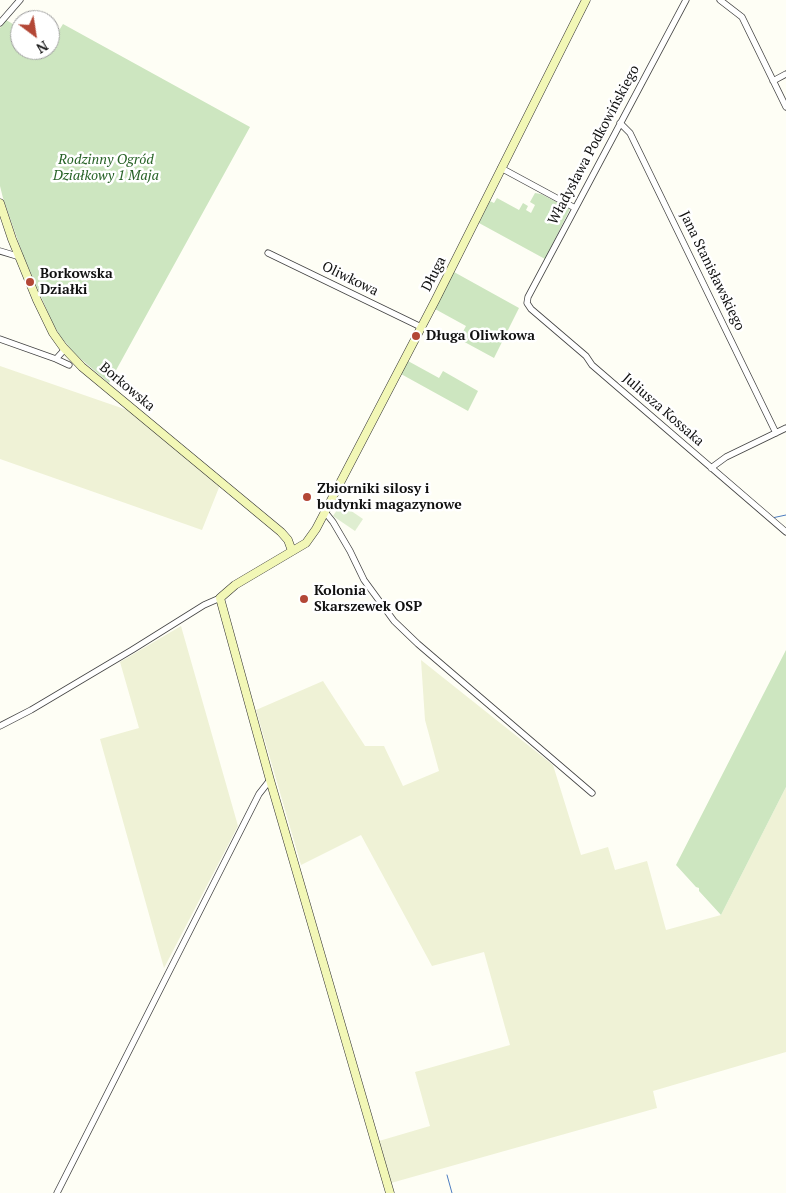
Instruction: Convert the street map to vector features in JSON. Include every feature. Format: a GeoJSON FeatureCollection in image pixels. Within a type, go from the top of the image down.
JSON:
{"type":"FeatureCollection","features":[{"type":"Feature","properties":{"kind":"street"},"geometry":{"type":"LineString","coordinates":[[0,24],[20,0]]}},
{"type":"Feature","properties":{"kind":"street","name":"Długa"},"geometry":{"type":"LineString","coordinates":[[220,598],[235,585],[309,540],[421,328],[586,0]]}},
{"type":"Feature","properties":{"kind":"street","name":"Władysława Podkowińskiego"},"geometry":{"type":"LineString","coordinates":[[527,303],[528,297],[686,0]]}},
{"type":"Feature","properties":{"kind":"street"},"geometry":{"type":"LineString","coordinates":[[720,0],[742,17],[786,107]]}},
{"type":"Feature","properties":{"kind":"street"},"geometry":{"type":"LineString","coordinates":[[773,80],[786,74]]}},
{"type":"Feature","properties":{"kind":"street","name":"Jana Stanisławskiego"},"geometry":{"type":"LineString","coordinates":[[620,123],[633,138],[776,433]]}},
{"type":"Feature","properties":{"kind":"street"},"geometry":{"type":"LineString","coordinates":[[501,168],[576,208]]}},
{"type":"Feature","properties":{"kind":"street","name":"Borkowska"},"geometry":{"type":"LineString","coordinates":[[0,203],[47,321],[65,349],[88,372],[281,532],[288,540],[292,551]]}},
{"type":"Feature","properties":{"kind":"street"},"geometry":{"type":"LineString","coordinates":[[0,251],[20,257]]}},
{"type":"Feature","properties":{"kind":"street","name":"Oliwkowa"},"geometry":{"type":"LineString","coordinates":[[268,253],[421,328]]}},
{"type":"Feature","properties":{"kind":"street","name":"Juliusza Kossaka"},"geometry":{"type":"LineString","coordinates":[[527,303],[531,309],[586,356],[592,365],[786,532]]}},
{"type":"Feature","properties":{"kind":"street"},"geometry":{"type":"LineString","coordinates":[[0,339],[69,365]]}},
{"type":"Feature","properties":{"kind":"street"},"geometry":{"type":"LineString","coordinates":[[56,360],[65,349]]}},
{"type":"Feature","properties":{"kind":"street"},"geometry":{"type":"LineString","coordinates":[[711,468],[726,457],[786,428]]}},
{"type":"Feature","properties":{"kind":"street"},"geometry":{"type":"LineString","coordinates":[[325,512],[334,522],[364,580],[394,621],[418,644],[592,793]]}},
{"type":"Feature","properties":{"kind":"street"},"geometry":{"type":"LineString","coordinates":[[0,726],[45,702],[204,605],[220,598],[270,780],[390,1193]]}},
{"type":"Feature","properties":{"kind":"street"},"geometry":{"type":"LineString","coordinates":[[57,1193],[259,794],[270,780]]}},
{"type":"Feature","properties":{"kind":"green space","name":"Rodzinny Ogród Działkowy 1 Maja"},"geometry":{"type":"Polygon","coordinates":[[[6,20],[10,22],[10,60],[60,60],[60,29],[63,24],[250,127],[109,383],[75,354],[53,324],[23,255],[3,198],[0,186],[0,28],[6,20]]]}},
{"type":"Feature","properties":{"kind":"green space"},"geometry":{"type":"Polygon","coordinates":[[[535,193],[541,194],[570,209],[545,259],[479,223],[490,201],[494,203],[497,198],[519,210],[523,203],[528,206],[526,210],[531,213],[535,205],[530,202],[535,193]]]}},
{"type":"Feature","properties":{"kind":"green space"},"geometry":{"type":"Polygon","coordinates":[[[454,272],[519,308],[494,358],[459,339],[466,326],[435,309],[454,272]]]}},
{"type":"Feature","properties":{"kind":"green space"},"geometry":{"type":"Polygon","coordinates":[[[408,361],[439,378],[443,371],[478,391],[468,411],[401,374],[408,361]]]}},
{"type":"Feature","properties":{"kind":"green space"},"geometry":{"type":"Polygon","coordinates":[[[0,366],[133,412],[220,485],[202,530],[0,459],[0,366]]]}},
{"type":"Feature","properties":{"kind":"green space"},"geometry":{"type":"Polygon","coordinates":[[[341,504],[363,519],[355,531],[333,516],[341,504]]]}},
{"type":"Feature","properties":{"kind":"green space"},"geometry":{"type":"Polygon","coordinates":[[[181,626],[238,826],[164,968],[100,739],[139,728],[120,662],[181,626]]]}},
{"type":"Feature","properties":{"kind":"green space"},"geometry":{"type":"Polygon","coordinates":[[[786,650],[786,787],[721,915],[699,891],[699,888],[676,865],[786,650]]]}},
{"type":"Feature","properties":{"kind":"green space"},"geometry":{"type":"Polygon","coordinates":[[[421,660],[553,765],[581,855],[608,847],[615,870],[647,861],[666,930],[721,915],[786,787],[786,1052],[653,1091],[657,1108],[391,1183],[379,1141],[430,1126],[415,1072],[510,1045],[484,952],[432,966],[361,835],[301,865],[256,710],[323,681],[365,746],[384,746],[403,786],[439,771],[425,720],[421,660]]]}},
{"type":"Feature","properties":{"kind":"waterway"},"geometry":{"type":"LineString","coordinates":[[772,518],[786,515]]}},
{"type":"Feature","properties":{"kind":"waterway"},"geometry":{"type":"LineString","coordinates":[[447,1175],[452,1193]]}},
{"type":"Feature","properties":{"kind":"place","name":"Borkowska Działki"},"geometry":{"type":"Point","coordinates":[30,282]}},
{"type":"Feature","properties":{"kind":"place","name":"Długa Oliwkowa"},"geometry":{"type":"Point","coordinates":[416,336]}},
{"type":"Feature","properties":{"kind":"place","name":"Zbiorniki silosy i budynki magazynowe"},"geometry":{"type":"Point","coordinates":[307,497]}},
{"type":"Feature","properties":{"kind":"place","name":"Kolonia Skarszewek OSP"},"geometry":{"type":"Point","coordinates":[304,599]}}]}
